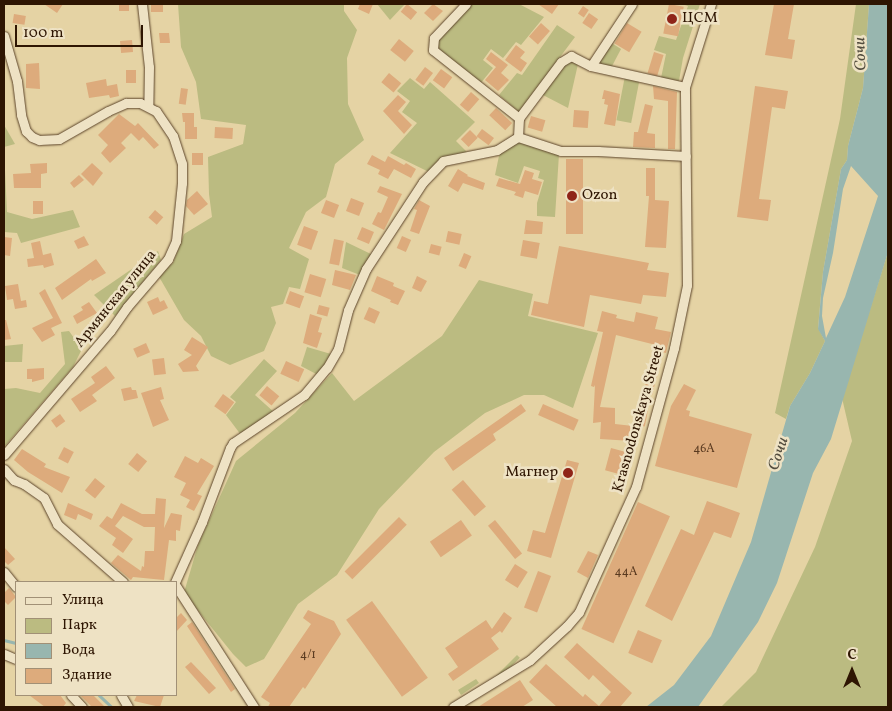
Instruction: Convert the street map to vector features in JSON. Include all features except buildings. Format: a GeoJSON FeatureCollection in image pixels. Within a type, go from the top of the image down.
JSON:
{"type":"FeatureCollection","features":[{"type":"Feature","properties":{"kind":"street"},"geometry":{"type":"LineString","coordinates":[[4,36],[17,81],[21,115],[26,131],[32,137],[39,140],[59,139],[126,103],[140,103],[148,106],[149,68],[142,4]]}},
{"type":"Feature","properties":{"kind":"street"},"geometry":{"type":"LineString","coordinates":[[466,4],[434,38],[433,50],[519,118]]}},
{"type":"Feature","properties":{"kind":"street"},"geometry":{"type":"LineString","coordinates":[[591,66],[632,4]]}},
{"type":"Feature","properties":{"kind":"street","name":"Krasnodonskaya Street"},"geometry":{"type":"LineString","coordinates":[[453,707],[530,660],[567,626],[579,612],[636,487],[674,348],[687,285],[685,87],[711,4]]}},
{"type":"Feature","properties":{"kind":"street"},"geometry":{"type":"LineString","coordinates":[[518,137],[519,118],[553,72],[567,57],[571,56],[591,66],[685,87]]}},
{"type":"Feature","properties":{"kind":"street","name":"Армянская улица"},"geometry":{"type":"LineString","coordinates":[[4,454],[110,331],[171,252],[176,241],[182,164],[173,136],[164,121],[148,106]]}},
{"type":"Feature","properties":{"kind":"street"},"geometry":{"type":"LineString","coordinates":[[175,581],[202,522],[233,443],[304,395],[327,368],[338,349],[348,310],[366,269],[423,182],[443,161],[497,150],[518,137],[561,151],[686,156]]}},
{"type":"Feature","properties":{"kind":"street"},"geometry":{"type":"LineString","coordinates":[[4,469],[14,480],[38,492],[44,498],[56,524],[122,581]]}},
{"type":"Feature","properties":{"kind":"street"},"geometry":{"type":"LineString","coordinates":[[4,572],[15,586]]}},
{"type":"Feature","properties":{"kind":"street"},"geometry":{"type":"LineString","coordinates":[[180,597],[254,707]]}},
{"type":"Feature","properties":{"kind":"street"},"geometry":{"type":"LineString","coordinates":[[72,696],[82,707]]}},
{"type":"Feature","properties":{"kind":"street"},"geometry":{"type":"LineString","coordinates":[[122,696],[128,707]]}},
{"type":"Feature","properties":{"kind":"green space"},"geometry":{"type":"Polygon","coordinates":[[[178,4],[344,4],[344,11],[357,30],[347,58],[348,104],[364,140],[335,164],[326,197],[306,212],[289,248],[309,259],[300,289],[289,287],[283,304],[271,307],[276,323],[264,351],[230,365],[211,356],[201,336],[184,320],[158,275],[173,263],[184,234],[212,217],[208,157],[243,144],[246,125],[201,119],[196,82],[181,47],[178,4]]]}},
{"type":"Feature","properties":{"kind":"green space"},"geometry":{"type":"Polygon","coordinates":[[[377,4],[405,4],[390,20],[377,4]]]}},
{"type":"Feature","properties":{"kind":"green space"},"geometry":{"type":"Polygon","coordinates":[[[472,4],[519,4],[544,17],[521,45],[516,42],[503,58],[491,49],[483,60],[493,68],[480,84],[437,48],[437,39],[472,4]]]}},
{"type":"Feature","properties":{"kind":"green space"},"geometry":{"type":"Polygon","coordinates":[[[682,4],[700,4],[683,58],[679,81],[661,78],[666,54],[654,50],[659,36],[676,40],[688,6],[682,4]]]}},
{"type":"Feature","properties":{"kind":"green space"},"geometry":{"type":"Polygon","coordinates":[[[856,4],[869,4],[863,88],[848,146],[847,160],[841,169],[823,272],[818,328],[825,341],[810,373],[790,406],[786,419],[775,413],[840,119],[856,4]]]}},
{"type":"Feature","properties":{"kind":"green space"},"geometry":{"type":"Polygon","coordinates":[[[557,25],[575,37],[519,112],[499,95],[517,73],[522,75],[557,25]]]}},
{"type":"Feature","properties":{"kind":"green space"},"geometry":{"type":"Polygon","coordinates":[[[610,42],[621,49],[611,68],[596,63],[610,42]]]}},
{"type":"Feature","properties":{"kind":"green space"},"geometry":{"type":"Polygon","coordinates":[[[570,60],[578,64],[568,108],[541,94],[556,71],[570,60]]]}},
{"type":"Feature","properties":{"kind":"green space"},"geometry":{"type":"Polygon","coordinates":[[[625,76],[640,79],[631,123],[616,120],[625,76]]]}},
{"type":"Feature","properties":{"kind":"green space"},"geometry":{"type":"Polygon","coordinates":[[[410,78],[424,89],[430,82],[475,122],[456,141],[467,152],[429,172],[390,153],[417,123],[402,112],[410,101],[397,91],[410,78]]]}},
{"type":"Feature","properties":{"kind":"green space"},"geometry":{"type":"Polygon","coordinates":[[[4,125],[15,144],[4,147],[4,125]]]}},
{"type":"Feature","properties":{"kind":"green space"},"geometry":{"type":"Polygon","coordinates":[[[518,139],[559,154],[555,217],[537,216],[537,203],[544,180],[538,178],[540,171],[524,166],[518,183],[495,175],[500,151],[518,139]]]}},
{"type":"Feature","properties":{"kind":"green space"},"geometry":{"type":"Polygon","coordinates":[[[4,149],[7,212],[32,219],[73,210],[80,227],[21,243],[17,233],[4,232],[4,149]]]}},
{"type":"Feature","properties":{"kind":"green space"},"geometry":{"type":"Polygon","coordinates":[[[346,242],[373,255],[360,275],[342,268],[346,242]]]}},
{"type":"Feature","properties":{"kind":"green space"},"geometry":{"type":"Polygon","coordinates":[[[158,251],[161,260],[115,316],[94,295],[158,251]]]}},
{"type":"Feature","properties":{"kind":"green space"},"geometry":{"type":"Polygon","coordinates":[[[888,252],[888,707],[721,707],[756,672],[815,547],[852,441],[842,398],[888,252]]]}},
{"type":"Feature","properties":{"kind":"green space"},"geometry":{"type":"Polygon","coordinates":[[[479,280],[533,294],[528,316],[598,333],[573,408],[544,395],[524,395],[485,413],[434,452],[379,509],[337,575],[298,604],[264,659],[246,667],[233,654],[191,602],[183,596],[198,545],[236,461],[295,413],[332,373],[354,401],[442,336],[479,280]]]}},
{"type":"Feature","properties":{"kind":"green space"},"geometry":{"type":"Polygon","coordinates":[[[69,331],[82,349],[73,367],[4,447],[4,389],[16,388],[40,393],[65,364],[61,332],[69,331]]]}},
{"type":"Feature","properties":{"kind":"green space"},"geometry":{"type":"Polygon","coordinates":[[[23,344],[22,362],[4,362],[4,346],[23,344]]]}},
{"type":"Feature","properties":{"kind":"green space"},"geometry":{"type":"Polygon","coordinates":[[[307,347],[331,354],[318,375],[301,366],[307,347]]]}},
{"type":"Feature","properties":{"kind":"green space"},"geometry":{"type":"Polygon","coordinates":[[[264,359],[277,371],[255,395],[275,413],[241,435],[226,415],[236,402],[230,397],[264,359]]]}},
{"type":"Feature","properties":{"kind":"green space"},"geometry":{"type":"Polygon","coordinates":[[[517,655],[520,658],[494,683],[492,680],[517,655]]]}},
{"type":"Feature","properties":{"kind":"green space"},"geometry":{"type":"Polygon","coordinates":[[[476,679],[479,683],[461,695],[458,690],[476,679]]]}},
{"type":"Feature","properties":{"kind":"water","name":"Сочи"},"geometry":{"type":"Polygon","coordinates":[[[869,4],[888,4],[888,252],[831,439],[813,473],[777,583],[758,622],[698,707],[646,707],[674,685],[711,636],[751,542],[790,406],[810,373],[825,341],[818,329],[823,272],[841,169],[847,160],[848,146],[863,88],[869,4]],[[851,166],[843,189],[833,253],[823,298],[822,316],[826,338],[845,297],[878,196],[851,166]]]}},
{"type":"Feature","properties":{"kind":"waterway"},"geometry":{"type":"LineString","coordinates":[[4,640],[15,643]]}},
{"type":"Feature","properties":{"kind":"waterway"},"geometry":{"type":"LineString","coordinates":[[100,696],[112,707]]}},
{"type":"Feature","properties":{"kind":"place","name":"ЦСМ"},"geometry":{"type":"Point","coordinates":[672,19]}},
{"type":"Feature","properties":{"kind":"place","name":"Ozon"},"geometry":{"type":"Point","coordinates":[572,196]}},
{"type":"Feature","properties":{"kind":"place","name":"Магнер"},"geometry":{"type":"Point","coordinates":[568,473]}}]}
